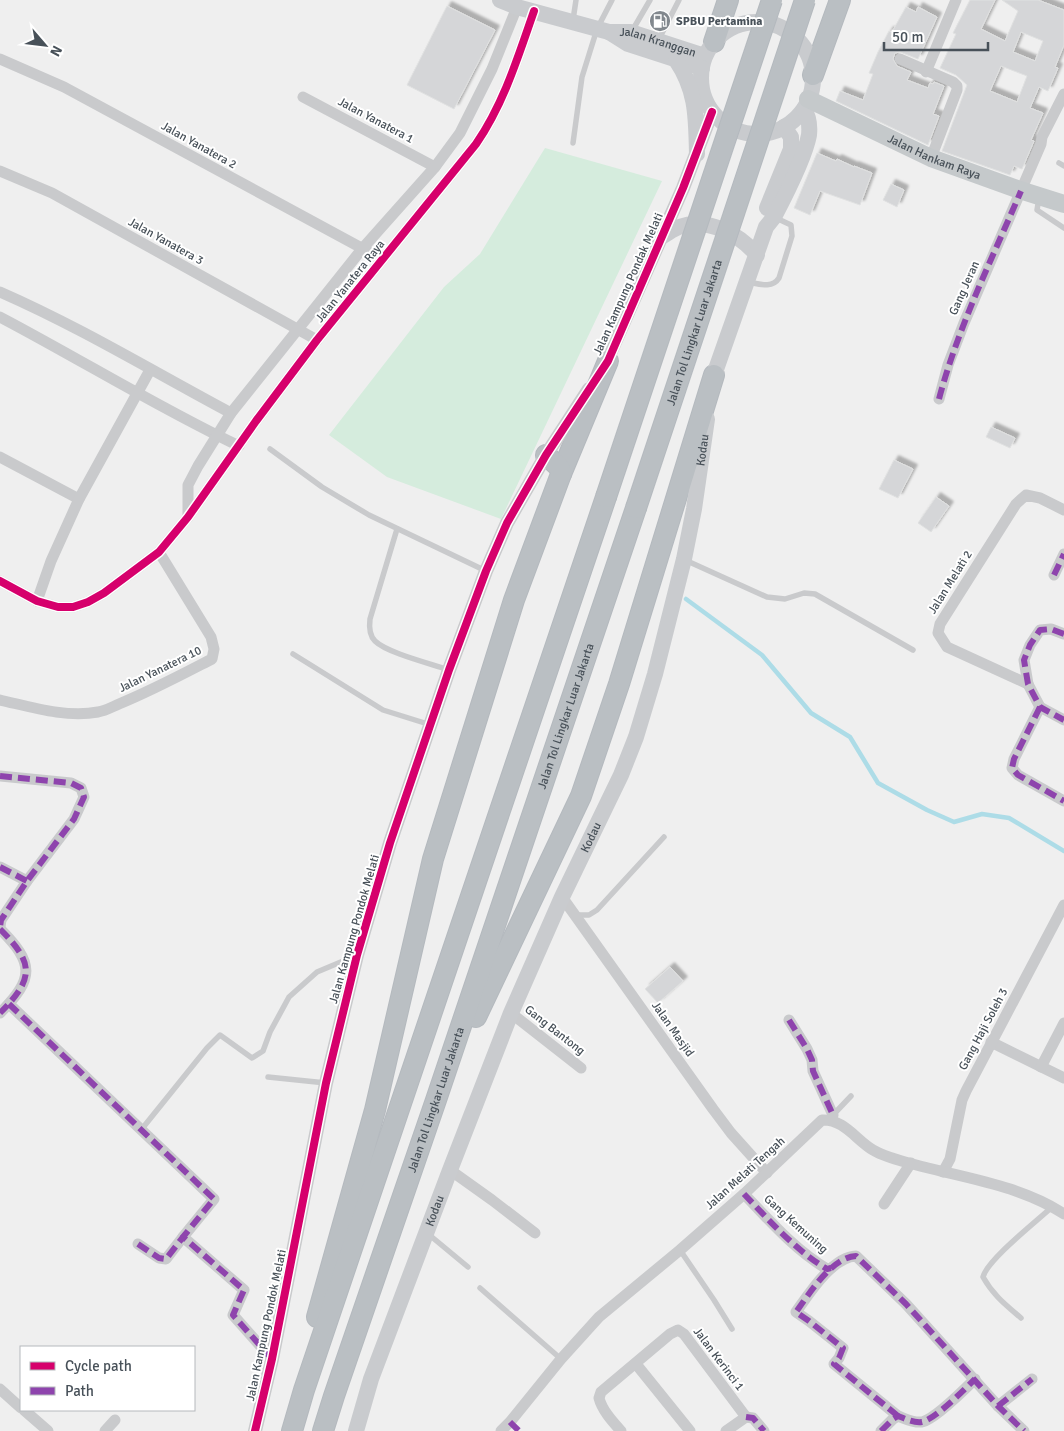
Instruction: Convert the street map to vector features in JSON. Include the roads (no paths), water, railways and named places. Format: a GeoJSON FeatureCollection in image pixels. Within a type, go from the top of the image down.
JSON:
{"type":"FeatureCollection","features":[{"type":"Feature","properties":{"kind":"highway"},"geometry":{"type":"LineString","coordinates":[[707,56],[728,0]]}},
{"type":"Feature","properties":{"kind":"highway"},"geometry":{"type":"LineString","coordinates":[[292,1431],[304,1390],[772,0]]}},
{"type":"Feature","properties":{"kind":"highway","name":"Jalan Tol Lingkar Luar Jakarta"},"geometry":{"type":"LineString","coordinates":[[323,1431],[636,508],[805,0]]}},
{"type":"Feature","properties":{"kind":"highway"},"geometry":{"type":"LineString","coordinates":[[813,75],[840,0]]}},
{"type":"Feature","properties":{"kind":"highway"},"geometry":{"type":"LineString","coordinates":[[807,52],[820,42],[829,31]]}},
{"type":"Feature","properties":{"kind":"highway"},"geometry":{"type":"LineString","coordinates":[[304,1390],[318,1310],[375,1110],[433,859],[514,600],[561,474],[608,361]]}},
{"type":"Feature","properties":{"kind":"highway"},"geometry":{"type":"LineString","coordinates":[[436,1100],[581,796],[619,684],[714,376]]}},
{"type":"Feature","properties":{"kind":"highway"},"geometry":{"type":"LineString","coordinates":[[546,455],[559,467],[561,474]]}},
{"type":"Feature","properties":{"kind":"main road","name":"Jalan Kranggan"},"geometry":{"type":"LineString","coordinates":[[500,0],[517,7],[537,10],[656,47],[707,56]]}},
{"type":"Feature","properties":{"kind":"main road"},"geometry":{"type":"LineString","coordinates":[[748,22],[768,23],[787,30],[802,44],[807,52],[813,75],[812,87],[806,104],[796,118],[784,127],[768,133],[747,133],[728,126],[712,112],[702,91],[707,56],[729,29],[738,25],[748,22]]}},
{"type":"Feature","properties":{"kind":"main road","name":"Jalan Kranggan"},"geometry":{"type":"LineString","coordinates":[[656,47],[676,60],[707,56]]}},
{"type":"Feature","properties":{"kind":"main road"},"geometry":{"type":"LineString","coordinates":[[676,60],[686,74],[695,104],[694,161]]}},
{"type":"Feature","properties":{"kind":"main road","name":"Jalan Hankam Raya"},"geometry":{"type":"LineString","coordinates":[[806,104],[931,158],[1019,190],[1064,203]]}},
{"type":"Feature","properties":{"kind":"main road","name":"Kodau"},"geometry":{"type":"LineString","coordinates":[[356,1431],[371,1378],[511,1013],[636,737],[655,674],[684,559],[694,509],[714,376],[770,215],[783,184],[806,147],[809,122],[806,104]]}},
{"type":"Feature","properties":{"kind":"main road","name":"Kodau"},"geometry":{"type":"LineString","coordinates":[[783,184],[792,144],[791,137],[784,127]]}},
{"type":"Feature","properties":{"kind":"main road"},"geometry":{"type":"LineString","coordinates":[[661,237],[678,227],[708,226],[736,235],[757,255]]}},
{"type":"Feature","properties":{"kind":"street"},"geometry":{"type":"LineString","coordinates":[[926,72],[956,0]]}},
{"type":"Feature","properties":{"kind":"street","name":"Jalan Yanatera Raya"},"geometry":{"type":"LineString","coordinates":[[188,517],[188,486],[198,466],[231,413],[362,249],[435,167],[460,134],[483,87],[517,7]]}},
{"type":"Feature","properties":{"kind":"street","name":"Jalan Yanatera Raya"},"geometry":{"type":"LineString","coordinates":[[0,581],[37,601],[58,607],[73,607],[88,602],[104,593],[159,552],[188,517],[317,340],[476,144],[502,97],[537,10]]}},
{"type":"Feature","properties":{"kind":"street","name":"Jalan Yanatera 2"},"geometry":{"type":"LineString","coordinates":[[0,59],[64,87],[382,259]]}},
{"type":"Feature","properties":{"kind":"street"},"geometry":{"type":"LineString","coordinates":[[900,59],[926,72],[953,82],[957,88],[931,158]]}},
{"type":"Feature","properties":{"kind":"street"},"geometry":{"type":"LineString","coordinates":[[483,87],[502,97]]}},
{"type":"Feature","properties":{"kind":"street","name":"Gang Jeran"},"geometry":{"type":"LineString","coordinates":[[940,399],[948,364],[964,323],[1019,190],[1042,144],[1042,137],[1064,94]]}},
{"type":"Feature","properties":{"kind":"street","name":"Jalan Yanatera 1"},"geometry":{"type":"LineString","coordinates":[[303,97],[435,167]]}},
{"type":"Feature","properties":{"kind":"street","name":"Jalan Kampung Pondak Melati"},"geometry":{"type":"LineString","coordinates":[[546,455],[608,361],[683,188],[712,112]]}},
{"type":"Feature","properties":{"kind":"street","name":"Jalan Yanatera 3"},"geometry":{"type":"LineString","coordinates":[[0,171],[52,193],[317,340]]}},
{"type":"Feature","properties":{"kind":"street"},"geometry":{"type":"LineString","coordinates":[[0,292],[58,318],[231,413]]}},
{"type":"Feature","properties":{"kind":"street"},"geometry":{"type":"LineString","coordinates":[[0,317],[137,393],[239,446]]}},
{"type":"Feature","properties":{"kind":"street"},"geometry":{"type":"LineString","coordinates":[[37,601],[51,561],[79,499],[150,370]]}},
{"type":"Feature","properties":{"kind":"street","name":"Jalan Kampung Pondok Melati"},"geometry":{"type":"LineString","coordinates":[[255,1431],[272,1359],[326,1083],[357,955],[390,843],[449,670],[486,571],[507,522],[546,455]]}},
{"type":"Feature","properties":{"kind":"street"},"geometry":{"type":"LineString","coordinates":[[0,457],[79,499]]}},
{"type":"Feature","properties":{"kind":"street","name":"Jalan Melati 2"},"geometry":{"type":"LineString","coordinates":[[1028,684],[947,647],[938,634],[940,624],[1016,504],[1026,495],[1040,498],[1064,510]]}},
{"type":"Feature","properties":{"kind":"street","name":"Jalan Yanatera 10"},"geometry":{"type":"LineString","coordinates":[[0,700],[62,712],[83,714],[99,712],[136,698],[212,659],[214,649],[211,637],[159,552]]}},
{"type":"Feature","properties":{"kind":"street"},"geometry":{"type":"LineString","coordinates":[[1054,575],[1064,554]]}},
{"type":"Feature","properties":{"kind":"street"},"geometry":{"type":"LineString","coordinates":[[1064,634],[1051,629],[1040,630],[1030,645],[1024,660],[1028,684],[1040,707],[1064,720]]}},
{"type":"Feature","properties":{"kind":"street"},"geometry":{"type":"LineString","coordinates":[[1040,707],[1014,759],[1012,768],[1018,775],[1064,801]]}},
{"type":"Feature","properties":{"kind":"street"},"geometry":{"type":"LineString","coordinates":[[0,776],[71,783],[81,788],[84,796],[74,819],[27,881],[0,924],[17,946],[27,965],[22,987],[0,1013]]}},
{"type":"Feature","properties":{"kind":"street"},"geometry":{"type":"LineString","coordinates":[[0,867],[27,881]]}},
{"type":"Feature","properties":{"kind":"street","name":"Jalan Masjid"},"geometry":{"type":"LineString","coordinates":[[562,897],[713,1109],[731,1133],[767,1173]]}},
{"type":"Feature","properties":{"kind":"street","name":"Gang Haji Soleh 3"},"geometry":{"type":"LineString","coordinates":[[944,1172],[950,1159],[962,1100],[1064,904]]}},
{"type":"Feature","properties":{"kind":"street"},"geometry":{"type":"LineString","coordinates":[[9,1004],[141,1130],[218,1196],[166,1259],[159,1258],[138,1244]]}},
{"type":"Feature","properties":{"kind":"street","name":"Gang Bantong"},"geometry":{"type":"LineString","coordinates":[[511,1013],[581,1068]]}},
{"type":"Feature","properties":{"kind":"street"},"geometry":{"type":"LineString","coordinates":[[789,1020],[812,1060],[813,1071],[832,1117],[874,1151],[1004,1188],[1064,1214]]}},
{"type":"Feature","properties":{"kind":"street"},"geometry":{"type":"LineString","coordinates":[[1041,1067],[1064,1023]]}},
{"type":"Feature","properties":{"kind":"street"},"geometry":{"type":"LineString","coordinates":[[991,1042],[1064,1078]]}},
{"type":"Feature","properties":{"kind":"street","name":"Jalan Melati Tengah"},"geometry":{"type":"LineString","coordinates":[[501,1431],[599,1317],[744,1194],[822,1120],[832,1117]]}},
{"type":"Feature","properties":{"kind":"street"},"geometry":{"type":"LineString","coordinates":[[884,1204],[911,1163]]}},
{"type":"Feature","properties":{"kind":"street"},"geometry":{"type":"LineString","coordinates":[[450,1170],[534,1233]]}},
{"type":"Feature","properties":{"kind":"street","name":"Gang Kemuning"},"geometry":{"type":"LineString","coordinates":[[744,1194],[777,1228],[811,1258],[827,1269],[831,1268]]}},
{"type":"Feature","properties":{"kind":"street"},"geometry":{"type":"LineString","coordinates":[[183,1237],[244,1290],[233,1315],[272,1359]]}},
{"type":"Feature","properties":{"kind":"street"},"geometry":{"type":"LineString","coordinates":[[975,1379],[948,1404],[924,1421],[915,1422],[898,1416],[834,1364],[843,1348],[809,1320],[796,1312],[831,1268],[842,1260],[856,1256],[906,1304],[975,1379],[998,1406],[1024,1431]]}},
{"type":"Feature","properties":{"kind":"street","name":"Jalan Kerinci 1"},"geometry":{"type":"LineString","coordinates":[[621,1431],[610,1419],[600,1403],[599,1398],[602,1392],[670,1334],[678,1330],[684,1334],[746,1417]]}},
{"type":"Feature","properties":{"kind":"street"},"geometry":{"type":"LineString","coordinates":[[636,1364],[690,1431]]}},
{"type":"Feature","properties":{"kind":"street"},"geometry":{"type":"LineString","coordinates":[[998,1406],[1032,1379]]}},
{"type":"Feature","properties":{"kind":"street"},"geometry":{"type":"LineString","coordinates":[[0,1389],[20,1407]]}},
{"type":"Feature","properties":{"kind":"street"},"geometry":{"type":"LineString","coordinates":[[24,1411],[48,1431]]}},
{"type":"Feature","properties":{"kind":"street"},"geometry":{"type":"LineString","coordinates":[[881,1431],[898,1416]]}},
{"type":"Feature","properties":{"kind":"street"},"geometry":{"type":"LineString","coordinates":[[726,1431],[746,1417],[753,1418],[764,1431]]}},
{"type":"Feature","properties":{"kind":"street"},"geometry":{"type":"LineString","coordinates":[[105,1431],[115,1420]]}},
{"type":"Feature","properties":{"kind":"street"},"geometry":{"type":"LineString","coordinates":[[510,1422],[519,1431]]}},
{"type":"Feature","properties":{"kind":"lane"},"geometry":{"type":"LineString","coordinates":[[573,22],[576,0]]}},
{"type":"Feature","properties":{"kind":"lane"},"geometry":{"type":"LineString","coordinates":[[573,144],[582,77],[603,31],[612,0]]}},
{"type":"Feature","properties":{"kind":"lane"},"geometry":{"type":"LineString","coordinates":[[630,38],[650,0]]}},
{"type":"Feature","properties":{"kind":"lane"},"geometry":{"type":"LineString","coordinates":[[656,47],[679,0]]}},
{"type":"Feature","properties":{"kind":"lane"},"geometry":{"type":"LineString","coordinates":[[1040,196],[1037,210],[1064,228]]}},
{"type":"Feature","properties":{"kind":"lane"},"geometry":{"type":"LineString","coordinates":[[747,282],[771,285],[776,283],[779,278],[792,236],[791,226],[770,215]]}},
{"type":"Feature","properties":{"kind":"lane"},"geometry":{"type":"LineString","coordinates":[[270,449],[322,487],[369,516],[486,571]]}},
{"type":"Feature","properties":{"kind":"lane"},"geometry":{"type":"LineString","coordinates":[[397,530],[370,619],[370,633],[374,640],[388,649],[449,670]]}},
{"type":"Feature","properties":{"kind":"lane"},"geometry":{"type":"LineString","coordinates":[[684,559],[767,597],[785,599],[804,593],[815,594],[913,650]]}},
{"type":"Feature","properties":{"kind":"lane"},"geometry":{"type":"LineString","coordinates":[[293,654],[383,710],[431,725]]}},
{"type":"Feature","properties":{"kind":"lane"},"geometry":{"type":"LineString","coordinates":[[576,915],[589,914],[597,910],[664,837]]}},
{"type":"Feature","properties":{"kind":"lane"},"geometry":{"type":"LineString","coordinates":[[141,1130],[207,1048],[220,1035],[252,1058],[263,1051],[270,1032],[289,997],[317,972],[357,955]]}},
{"type":"Feature","properties":{"kind":"lane"},"geometry":{"type":"LineString","coordinates":[[268,1077],[326,1083]]}},
{"type":"Feature","properties":{"kind":"lane"},"geometry":{"type":"LineString","coordinates":[[832,1117],[851,1096]]}},
{"type":"Feature","properties":{"kind":"lane"},"geometry":{"type":"LineString","coordinates":[[1022,1318],[990,1290],[983,1277],[984,1272],[999,1255],[1052,1208]]}},
{"type":"Feature","properties":{"kind":"lane"},"geometry":{"type":"LineString","coordinates":[[427,1233],[468,1267]]}},
{"type":"Feature","properties":{"kind":"lane"},"geometry":{"type":"LineString","coordinates":[[680,1250],[732,1329]]}},
{"type":"Feature","properties":{"kind":"lane"},"geometry":{"type":"LineString","coordinates":[[480,1288],[562,1359]]}},
{"type":"Feature","properties":{"kind":"waterway"},"geometry":{"type":"LineString","coordinates":[[686,599],[762,655],[811,713],[850,737],[878,783],[927,810],[954,822],[982,814],[1009,818],[1064,851]]}},
{"type":"Feature","properties":{"kind":"place","name":"SPBU Pertamina"},"geometry":{"type":"Point","coordinates":[660,21]}}]}
